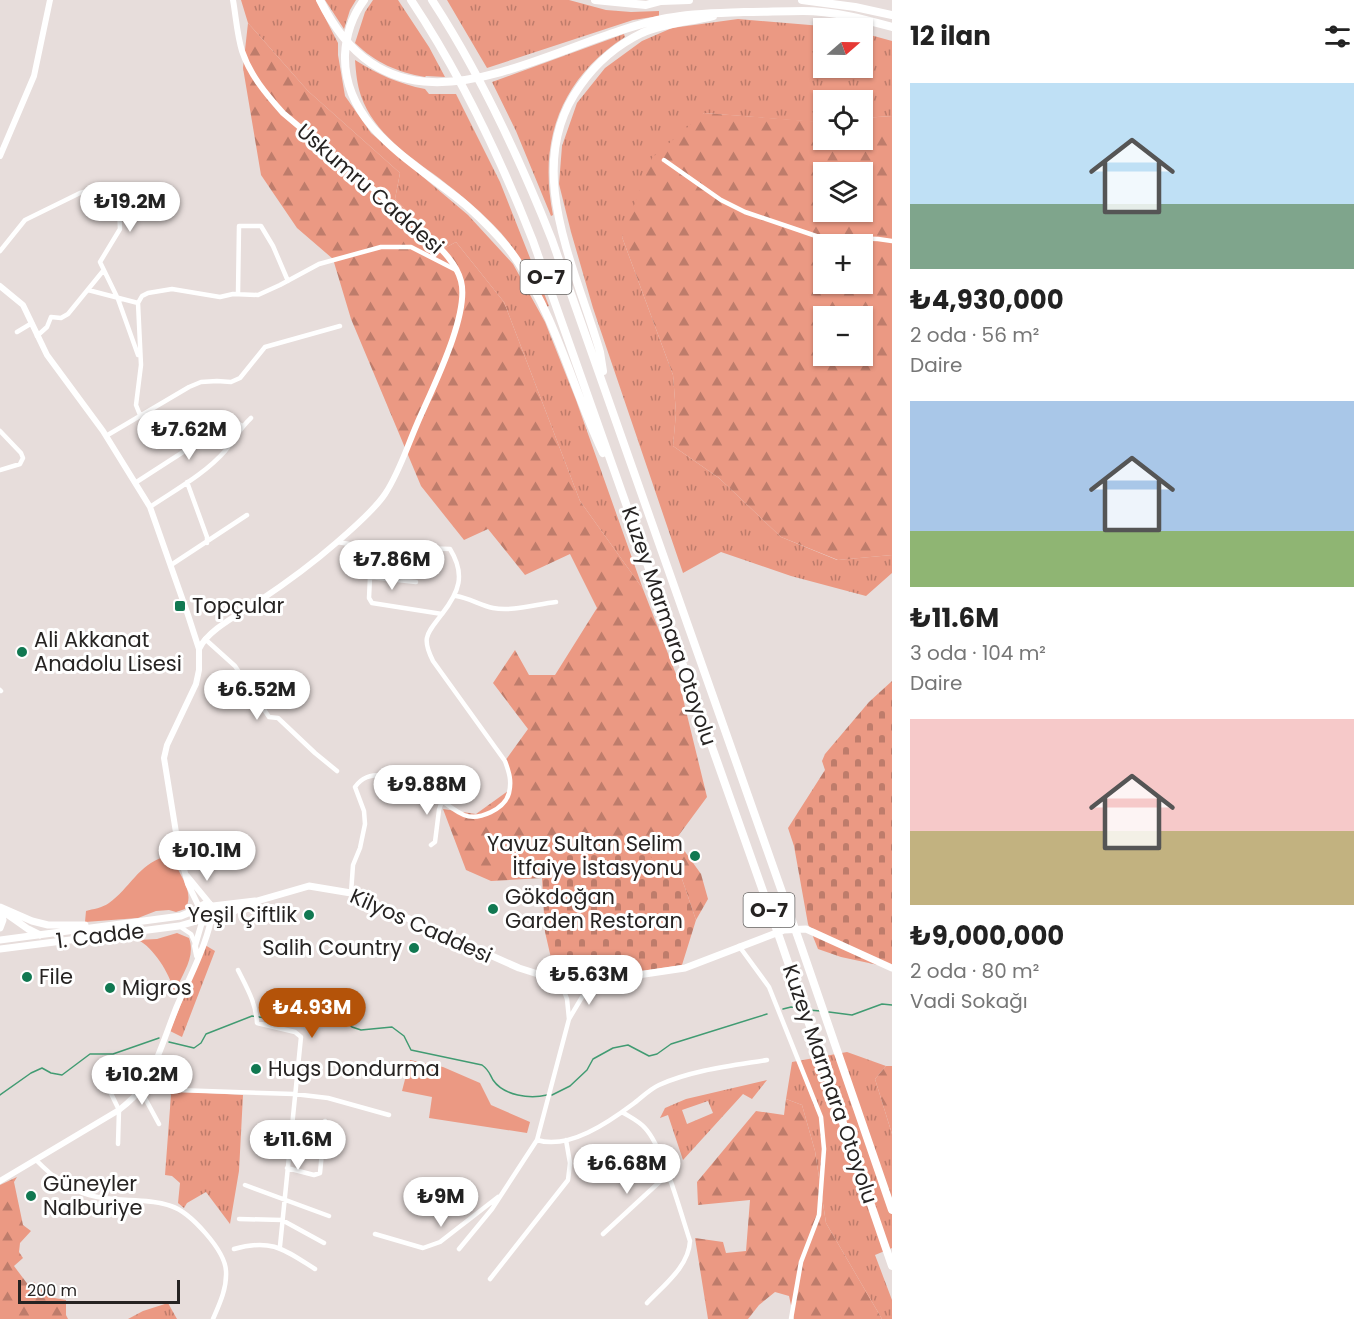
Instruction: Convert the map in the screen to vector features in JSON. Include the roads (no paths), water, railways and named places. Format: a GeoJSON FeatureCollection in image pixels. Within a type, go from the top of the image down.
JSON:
{"type":"FeatureCollection","features":[{"type":"Feature","properties":{"kind":"highway"},"geometry":{"type":"LineString","coordinates":[[320,0],[329,17],[349,44],[370,61],[405,78],[447,83],[466,81],[512,68],[593,39],[650,22],[699,13],[804,11],[847,16],[892,27]]}},
{"type":"Feature","properties":{"kind":"highway"},"geometry":{"type":"LineString","coordinates":[[364,0],[351,23],[345,51],[348,85],[356,104],[383,139],[476,213],[517,260],[542,303],[596,437],[617,478]]}},
{"type":"Feature","properties":{"kind":"highway","name":"Kuzey Marmara Otoyolu"},"geometry":{"type":"LineString","coordinates":[[411,0],[438,43],[501,165],[525,220],[815,1041],[892,1266]]}},
{"type":"Feature","properties":{"kind":"highway","name":"Kuzey Marmara Otoyolu"},"geometry":{"type":"LineString","coordinates":[[432,0],[476,75],[524,171],[552,240],[892,1210]]}},
{"type":"Feature","properties":{"kind":"highway"},"geometry":{"type":"LineString","coordinates":[[595,0],[646,4],[656,1],[689,0]]}},
{"type":"Feature","properties":{"kind":"highway"},"geometry":{"type":"LineString","coordinates":[[802,0],[855,7],[892,15]]}},
{"type":"Feature","properties":{"kind":"highway"},"geometry":{"type":"LineString","coordinates":[[607,393],[600,352],[556,209],[554,150],[564,115],[584,80],[604,58],[622,44],[667,25],[728,13]]}},
{"type":"Feature","properties":{"kind":"main road"},"geometry":{"type":"LineString","coordinates":[[1,155],[34,75],[50,0]]}},
{"type":"Feature","properties":{"kind":"main road","name":"Uskumru Caddesi"},"geometry":{"type":"LineString","coordinates":[[199,649],[205,639],[337,542],[384,496],[397,472],[449,349],[459,317],[462,295],[461,281],[442,250],[423,231],[283,113],[266,94],[250,69],[242,50],[233,0]]}},
{"type":"Feature","properties":{"kind":"main road"},"geometry":{"type":"LineString","coordinates":[[0,286],[23,305],[47,355],[106,436],[150,507],[199,649],[196,684],[167,745],[164,758],[179,851],[201,921],[195,946],[198,957]]}},
{"type":"Feature","properties":{"kind":"main road"},"geometry":{"type":"LineString","coordinates":[[0,1181],[119,1110],[141,1089],[152,1071],[208,936],[215,912],[212,905],[186,876]]}},
{"type":"Feature","properties":{"kind":"main road","name":"Kilyos Caddesi"},"geometry":{"type":"LineString","coordinates":[[257,901],[309,886],[351,893],[519,969],[560,981],[591,982],[685,968],[784,930],[806,929],[892,968]]}},
{"type":"Feature","properties":{"kind":"main road"},"geometry":{"type":"LineString","coordinates":[[186,914],[192,907],[192,892]]}},
{"type":"Feature","properties":{"kind":"main road"},"geometry":{"type":"LineString","coordinates":[[198,908],[204,904],[257,901]]}},
{"type":"Feature","properties":{"kind":"main road"},"geometry":{"type":"LineString","coordinates":[[201,921],[212,919],[257,901]]}},
{"type":"Feature","properties":{"kind":"main road","name":"1. Cadde"},"geometry":{"type":"LineString","coordinates":[[0,940],[186,914],[198,908]]}},
{"type":"Feature","properties":{"kind":"main road"},"geometry":{"type":"LineString","coordinates":[[0,909],[48,925],[100,927]]}},
{"type":"Feature","properties":{"kind":"main road"},"geometry":{"type":"LineString","coordinates":[[0,909],[3,920],[0,928]]}},
{"type":"Feature","properties":{"kind":"main road"},"geometry":{"type":"LineString","coordinates":[[0,909],[7,916],[39,935],[56,942]]}},
{"type":"Feature","properties":{"kind":"main road","name":"1. Cadde"},"geometry":{"type":"LineString","coordinates":[[0,949],[179,926],[201,921]]}},
{"type":"Feature","properties":{"kind":"street"},"geometry":{"type":"LineString","coordinates":[[664,160],[721,200],[745,212],[819,237],[878,238],[892,242]]}},
{"type":"Feature","properties":{"kind":"street"},"geometry":{"type":"LineString","coordinates":[[0,251],[26,220],[80,193],[103,188]]}},
{"type":"Feature","properties":{"kind":"street"},"geometry":{"type":"LineString","coordinates":[[140,361],[117,299],[99,262],[120,229],[119,208],[122,199],[141,194]]}},
{"type":"Feature","properties":{"kind":"street"},"geometry":{"type":"LineString","coordinates":[[238,294],[239,226],[261,226],[273,246],[288,281]]}},
{"type":"Feature","properties":{"kind":"street"},"geometry":{"type":"LineString","coordinates":[[140,415],[136,405],[140,361],[138,303],[142,296],[148,293],[172,289],[220,297],[238,294],[258,295],[319,264],[381,247],[411,247],[456,270]]}},
{"type":"Feature","properties":{"kind":"street"},"geometry":{"type":"LineString","coordinates":[[37,336],[47,327],[51,318],[65,316],[103,271]]}},
{"type":"Feature","properties":{"kind":"street"},"geometry":{"type":"LineString","coordinates":[[88,290],[138,303]]}},
{"type":"Feature","properties":{"kind":"street"},"geometry":{"type":"LineString","coordinates":[[17,332],[32,322]]}},
{"type":"Feature","properties":{"kind":"street"},"geometry":{"type":"LineString","coordinates":[[106,436],[201,382],[231,382],[240,378],[266,347],[340,326]]}},
{"type":"Feature","properties":{"kind":"street"},"geometry":{"type":"LineString","coordinates":[[135,483],[211,434],[231,418],[242,426]]}},
{"type":"Feature","properties":{"kind":"street"},"geometry":{"type":"LineString","coordinates":[[150,507],[187,482],[224,452],[242,426],[251,418]]}},
{"type":"Feature","properties":{"kind":"street"},"geometry":{"type":"LineString","coordinates":[[0,431],[23,458],[20,464],[0,470]]}},
{"type":"Feature","properties":{"kind":"street"},"geometry":{"type":"LineString","coordinates":[[187,482],[207,537],[207,543]]}},
{"type":"Feature","properties":{"kind":"street"},"geometry":{"type":"LineString","coordinates":[[171,565],[247,515]]}},
{"type":"Feature","properties":{"kind":"street"},"geometry":{"type":"LineString","coordinates":[[337,542],[362,546],[450,549],[456,559],[460,579],[456,596],[425,635],[426,647],[438,669],[505,761],[511,777],[509,794],[504,803],[480,817],[466,816],[424,786],[405,776],[375,775],[361,779],[355,787],[364,811],[365,824],[360,848],[353,865],[351,893]]}},
{"type":"Feature","properties":{"kind":"street"},"geometry":{"type":"LineString","coordinates":[[362,546],[370,577],[369,598],[372,603],[442,614]]}},
{"type":"Feature","properties":{"kind":"street"},"geometry":{"type":"LineString","coordinates":[[370,577],[416,582]]}},
{"type":"Feature","properties":{"kind":"street"},"geometry":{"type":"LineString","coordinates":[[456,596],[502,609],[556,602]]}},
{"type":"Feature","properties":{"kind":"street"},"geometry":{"type":"LineString","coordinates":[[205,639],[235,666],[268,717],[278,718],[337,771]]}},
{"type":"Feature","properties":{"kind":"street"},"geometry":{"type":"LineString","coordinates":[[431,845],[435,842],[442,801]]}},
{"type":"Feature","properties":{"kind":"street"},"geometry":{"type":"LineString","coordinates":[[179,926],[191,934],[195,946]]}},
{"type":"Feature","properties":{"kind":"street"},"geometry":{"type":"LineString","coordinates":[[739,946],[769,987],[821,1117],[824,1149],[819,1215],[801,1262],[791,1319]]}},
{"type":"Feature","properties":{"kind":"street"},"geometry":{"type":"LineString","coordinates":[[238,970],[254,1000],[257,1023],[295,1032],[300,1037],[279,1246]]}},
{"type":"Feature","properties":{"kind":"street"},"geometry":{"type":"LineString","coordinates":[[560,981],[567,999],[569,1019]]}},
{"type":"Feature","properties":{"kind":"street"},"geometry":{"type":"LineString","coordinates":[[459,1249],[492,1209],[537,1140],[569,1019],[591,982]]}},
{"type":"Feature","properties":{"kind":"street"},"geometry":{"type":"LineString","coordinates":[[537,1140],[544,1142],[566,1140],[597,1129],[657,1086],[678,1078],[767,1060]]}},
{"type":"Feature","properties":{"kind":"street"},"geometry":{"type":"LineString","coordinates":[[152,1071],[164,1088]]}},
{"type":"Feature","properties":{"kind":"street"},"geometry":{"type":"LineString","coordinates":[[104,1079],[119,1110],[118,1144]]}},
{"type":"Feature","properties":{"kind":"street"},"geometry":{"type":"LineString","coordinates":[[159,1124],[141,1089],[294,1094],[328,1098],[389,1114]]}},
{"type":"Feature","properties":{"kind":"street"},"geometry":{"type":"LineString","coordinates":[[622,1112],[644,1126],[651,1135],[668,1175],[690,1241],[689,1253],[682,1265],[647,1303]]}},
{"type":"Feature","properties":{"kind":"street"},"geometry":{"type":"LineString","coordinates":[[287,1168],[314,1175],[320,1173],[325,1121]]}},
{"type":"Feature","properties":{"kind":"street"},"geometry":{"type":"LineString","coordinates":[[490,1279],[568,1180],[570,1163],[566,1140]]}},
{"type":"Feature","properties":{"kind":"street"},"geometry":{"type":"LineString","coordinates":[[36,1160],[56,1180],[86,1194],[100,1198],[152,1202],[171,1206],[189,1216],[214,1246],[226,1268],[224,1293],[213,1319]]}},
{"type":"Feature","properties":{"kind":"street"},"geometry":{"type":"LineString","coordinates":[[603,1234],[668,1175]]}},
{"type":"Feature","properties":{"kind":"street"},"geometry":{"type":"LineString","coordinates":[[245,1185],[329,1216]]}},
{"type":"Feature","properties":{"kind":"street"},"geometry":{"type":"LineString","coordinates":[[375,1234],[423,1248],[440,1242],[498,1197]]}},
{"type":"Feature","properties":{"kind":"street"},"geometry":{"type":"LineString","coordinates":[[239,1219],[282,1220],[324,1243]]}},
{"type":"Feature","properties":{"kind":"street"},"geometry":{"type":"LineString","coordinates":[[234,1249],[249,1245],[279,1246],[315,1269]]}},
{"type":"Feature","properties":{"kind":"waterway"},"geometry":{"type":"LineString","coordinates":[[829,1012],[852,1015],[882,1004],[892,1005]]}},
{"type":"Feature","properties":{"kind":"waterway"},"geometry":{"type":"LineString","coordinates":[[783,1009],[800,1008]]}},
{"type":"Feature","properties":{"kind":"waterway"},"geometry":{"type":"LineString","coordinates":[[808,1010],[821,1011]]}},
{"type":"Feature","properties":{"kind":"waterway"},"geometry":{"type":"LineString","coordinates":[[552,1095],[570,1086],[587,1070],[593,1059],[613,1048],[628,1045],[649,1056],[657,1054],[671,1044],[767,1014]]}},
{"type":"Feature","properties":{"kind":"waterway"},"geometry":{"type":"LineString","coordinates":[[169,1042],[194,1048],[201,1043],[206,1034],[252,1016],[313,1025],[331,1015],[337,1015],[352,1027],[361,1030],[392,1027],[404,1036],[411,1050],[482,1065],[488,1070],[493,1080],[510,1093],[533,1097],[547,1095]]}},
{"type":"Feature","properties":{"kind":"waterway"},"geometry":{"type":"LineString","coordinates":[[0,1095],[42,1068],[62,1075],[90,1054],[113,1054],[159,1038]]}},
{"type":"Feature","properties":{"kind":"place","name":"Topçular"},"geometry":{"type":"Point","coordinates":[180,606]}},
{"type":"Feature","properties":{"kind":"place","name":"Ali Akkanat Anadolu Lisesi"},"geometry":{"type":"Point","coordinates":[22,652]}},
{"type":"Feature","properties":{"kind":"place","name":"Yavuz Sultan Selim İtfaiye İstasyonu"},"geometry":{"type":"Point","coordinates":[695,856]}},
{"type":"Feature","properties":{"kind":"place","name":"Gökdoğan Garden Restoran"},"geometry":{"type":"Point","coordinates":[493,909]}},
{"type":"Feature","properties":{"kind":"place","name":"Yeşil Çiftlik"},"geometry":{"type":"Point","coordinates":[309,915]}},
{"type":"Feature","properties":{"kind":"place","name":"Salih Country"},"geometry":{"type":"Point","coordinates":[414,948]}},
{"type":"Feature","properties":{"kind":"place","name":"File"},"geometry":{"type":"Point","coordinates":[27,977]}},
{"type":"Feature","properties":{"kind":"place","name":"Migros"},"geometry":{"type":"Point","coordinates":[110,988]}},
{"type":"Feature","properties":{"kind":"place","name":"Hugs Dondurma"},"geometry":{"type":"Point","coordinates":[256,1069]}},
{"type":"Feature","properties":{"kind":"place","name":"Güneyler Nalburiye"},"geometry":{"type":"Point","coordinates":[31,1196]}}]}
